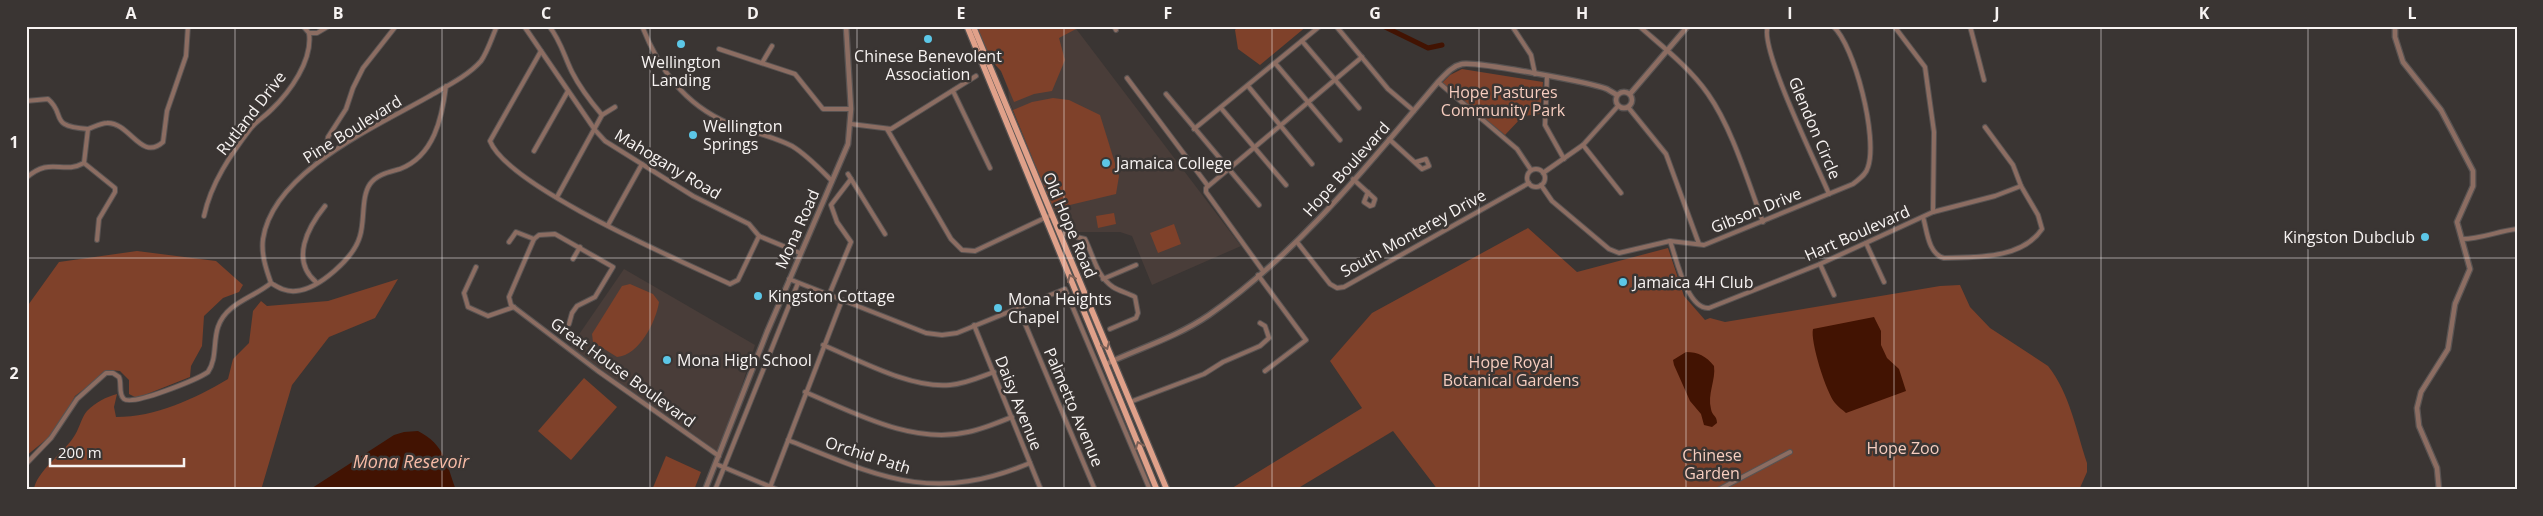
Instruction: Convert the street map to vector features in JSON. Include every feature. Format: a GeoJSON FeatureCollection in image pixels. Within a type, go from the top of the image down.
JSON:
{"type":"FeatureCollection","features":[{"type":"Feature","properties":{"kind":"main road","name":"Old Hope Road"},"geometry":{"type":"LineString","coordinates":[[967,26],[1048,216],[1059,233],[1166,490]]}},
{"type":"Feature","properties":{"kind":"main road","name":"Old Hope Road"},"geometry":{"type":"LineString","coordinates":[[972,26],[1157,490]]}},
{"type":"Feature","properties":{"kind":"street"},"geometry":{"type":"LineString","coordinates":[[26,101],[48,99],[54,105],[62,124],[88,129],[105,122],[111,123],[123,127],[139,143],[148,148],[156,147],[163,142],[167,111],[186,56],[188,26]]}},
{"type":"Feature","properties":{"kind":"street"},"geometry":{"type":"LineString","coordinates":[[303,26],[309,33],[317,33],[329,26]]}},
{"type":"Feature","properties":{"kind":"street"},"geometry":{"type":"LineString","coordinates":[[325,157],[328,137],[344,115],[363,68],[396,26]]}},
{"type":"Feature","properties":{"kind":"street","name":"Pine Boulevard"},"geometry":{"type":"LineString","coordinates":[[271,283],[263,250],[264,238],[271,217],[281,197],[325,157],[446,86],[480,61],[497,26]]}},
{"type":"Feature","properties":{"kind":"street","name":"Mahogany Road"},"geometry":{"type":"LineString","coordinates":[[524,26],[595,130],[611,145],[693,196],[749,224],[759,236],[800,253]]}},
{"type":"Feature","properties":{"kind":"street"},"geometry":{"type":"LineString","coordinates":[[549,26],[562,44],[572,72],[590,101],[602,115]]}},
{"type":"Feature","properties":{"kind":"street"},"geometry":{"type":"LineString","coordinates":[[642,26],[660,66],[678,89],[693,102],[727,122],[791,146],[832,181]]}},
{"type":"Feature","properties":{"kind":"street","name":"Mona Road"},"geometry":{"type":"LineString","coordinates":[[705,490],[789,279],[848,144],[851,124],[846,26]]}},
{"type":"Feature","properties":{"kind":"street"},"geometry":{"type":"LineString","coordinates":[[1194,128],[1320,26]]}},
{"type":"Feature","properties":{"kind":"street"},"geometry":{"type":"LineString","coordinates":[[1336,26],[1388,89],[1414,110]]}},
{"type":"Feature","properties":{"kind":"street"},"geometry":{"type":"LineString","coordinates":[[1512,26],[1531,54],[1535,74]]}},
{"type":"Feature","properties":{"kind":"street"},"geometry":{"type":"LineString","coordinates":[[1639,26],[1668,52],[1708,93],[1720,113],[1763,222]]}},
{"type":"Feature","properties":{"kind":"street"},"geometry":{"type":"LineString","coordinates":[[1630,94],[1668,52],[1688,26]]}},
{"type":"Feature","properties":{"kind":"street","name":"Glendon Circle"},"geometry":{"type":"LineString","coordinates":[[1768,26],[1766,36],[1772,60],[1829,194],[1853,184],[1863,176],[1868,167],[1871,151],[1870,124],[1849,51],[1832,26]]}},
{"type":"Feature","properties":{"kind":"street"},"geometry":{"type":"LineString","coordinates":[[1894,26],[1925,67],[1934,132],[1933,212]]}},
{"type":"Feature","properties":{"kind":"street"},"geometry":{"type":"LineString","coordinates":[[1970,26],[1984,80]]}},
{"type":"Feature","properties":{"kind":"street"},"geometry":{"type":"LineString","coordinates":[[2395,26],[2395,37],[2403,62],[2442,110],[2473,170],[2473,186],[2457,222],[2469,262],[2468,276],[2455,304],[2448,349],[2421,392],[2417,408],[2419,426],[2437,468],[2438,490]]}},
{"type":"Feature","properties":{"kind":"street","name":"Rutland Drive"},"geometry":{"type":"LineString","coordinates":[[204,216],[208,198],[236,150],[253,126],[278,102],[294,83],[310,44],[309,33]]}},
{"type":"Feature","properties":{"kind":"street"},"geometry":{"type":"LineString","coordinates":[[1302,41],[1359,108]]}},
{"type":"Feature","properties":{"kind":"street"},"geometry":{"type":"LineString","coordinates":[[762,63],[772,46]]}},
{"type":"Feature","properties":{"kind":"street"},"geometry":{"type":"LineString","coordinates":[[719,49],[798,76],[822,109],[850,109]]}},
{"type":"Feature","properties":{"kind":"street"},"geometry":{"type":"LineString","coordinates":[[541,51],[490,141],[516,172],[557,197],[655,250],[730,284],[738,280],[759,236]]}},
{"type":"Feature","properties":{"kind":"street"},"geometry":{"type":"LineString","coordinates":[[1263,270],[1206,192],[1208,186],[1229,171],[1362,57]]}},
{"type":"Feature","properties":{"kind":"street"},"geometry":{"type":"LineString","coordinates":[[1275,63],[1310,102],[1340,140]]}},
{"type":"Feature","properties":{"kind":"street","name":"Hope Boulevard"},"geometry":{"type":"LineString","coordinates":[[1106,364],[1181,332],[1209,315],[1258,275],[1296,242],[1452,68],[1468,63],[1587,84],[1607,89],[1617,95]]}},
{"type":"Feature","properties":{"kind":"street"},"geometry":{"type":"LineString","coordinates":[[851,124],[887,129],[976,76]]}},
{"type":"Feature","properties":{"kind":"street"},"geometry":{"type":"LineString","coordinates":[[1546,76],[1545,125],[1564,159]]}},
{"type":"Feature","properties":{"kind":"street"},"geometry":{"type":"LineString","coordinates":[[1127,78],[1208,186]]}},
{"type":"Feature","properties":{"kind":"street"},"geometry":{"type":"LineString","coordinates":[[1438,82],[1517,149],[1531,170]]}},
{"type":"Feature","properties":{"kind":"street"},"geometry":{"type":"LineString","coordinates":[[26,464],[51,438],[77,399],[106,373],[112,373],[118,377],[122,396],[126,400],[132,401],[145,398],[208,372],[212,366],[215,339],[222,319],[243,300],[271,283],[284,290],[294,291],[308,288],[343,263],[356,246],[364,218],[366,196],[373,180],[409,165],[428,148],[438,126],[446,86]]}},
{"type":"Feature","properties":{"kind":"street"},"geometry":{"type":"LineString","coordinates":[[1248,86],[1312,164]]}},
{"type":"Feature","properties":{"kind":"street"},"geometry":{"type":"LineString","coordinates":[[534,151],[568,91]]}},
{"type":"Feature","properties":{"kind":"street"},"geometry":{"type":"LineString","coordinates":[[953,91],[990,168]]}},
{"type":"Feature","properties":{"kind":"street"},"geometry":{"type":"LineString","coordinates":[[1618,106],[1617,95],[1623,91],[1630,94]]}},
{"type":"Feature","properties":{"kind":"street"},"geometry":{"type":"LineString","coordinates":[[1166,94],[1259,205]]}},
{"type":"Feature","properties":{"kind":"street"},"geometry":{"type":"LineString","coordinates":[[1628,107],[1632,101],[1630,94]]}},
{"type":"Feature","properties":{"kind":"street"},"geometry":{"type":"LineString","coordinates":[[1618,106],[1628,107],[1666,154],[1699,244]]}},
{"type":"Feature","properties":{"kind":"street"},"geometry":{"type":"LineString","coordinates":[[1543,173],[1583,145],[1618,106]]}},
{"type":"Feature","properties":{"kind":"street"},"geometry":{"type":"LineString","coordinates":[[557,197],[602,115],[615,107]]}},
{"type":"Feature","properties":{"kind":"street"},"geometry":{"type":"LineString","coordinates":[[1221,108],[1286,185]]}},
{"type":"Feature","properties":{"kind":"street"},"geometry":{"type":"LineString","coordinates":[[1923,217],[1931,248],[1939,257],[1967,257],[2021,248],[2035,238],[2042,229],[2038,215],[2021,186],[2013,165],[1985,127]]}},
{"type":"Feature","properties":{"kind":"street"},"geometry":{"type":"LineString","coordinates":[[84,163],[88,129]]}},
{"type":"Feature","properties":{"kind":"street"},"geometry":{"type":"LineString","coordinates":[[887,129],[954,244],[962,250],[975,251],[1048,216]]}},
{"type":"Feature","properties":{"kind":"street"},"geometry":{"type":"LineString","coordinates":[[1389,139],[1416,162]]}},
{"type":"Feature","properties":{"kind":"street"},"geometry":{"type":"LineString","coordinates":[[1583,145],[1621,193]]}},
{"type":"Feature","properties":{"kind":"street"},"geometry":{"type":"LineString","coordinates":[[26,178],[45,166],[73,168],[84,163]]}},
{"type":"Feature","properties":{"kind":"street"},"geometry":{"type":"LineString","coordinates":[[84,163],[115,188],[115,192],[99,219],[97,240]]}},
{"type":"Feature","properties":{"kind":"street"},"geometry":{"type":"LineString","coordinates":[[608,225],[642,164]]}},
{"type":"Feature","properties":{"kind":"street"},"geometry":{"type":"LineString","coordinates":[[1531,170],[1539,170],[1543,173]]}},
{"type":"Feature","properties":{"kind":"street"},"geometry":{"type":"LineString","coordinates":[[1531,170],[1527,177],[1529,183],[1536,186],[1541,185],[1544,180],[1543,173]]}},
{"type":"Feature","properties":{"kind":"street"},"geometry":{"type":"LineString","coordinates":[[848,174],[885,234]]}},
{"type":"Feature","properties":{"kind":"street"},"geometry":{"type":"LineString","coordinates":[[1353,179],[1368,192]]}},
{"type":"Feature","properties":{"kind":"street"},"geometry":{"type":"LineString","coordinates":[[829,295],[851,242],[837,222],[831,205],[852,180]]}},
{"type":"Feature","properties":{"kind":"street","name":"South Monterey Drive"},"geometry":{"type":"LineString","coordinates":[[1296,242],[1330,284],[1337,288],[1344,286],[1529,183]]}},
{"type":"Feature","properties":{"kind":"street","name":"Gibson Drive"},"geometry":{"type":"LineString","coordinates":[[1541,185],[1552,202],[1613,252],[1624,252],[1670,241],[1704,245],[1829,194]]}},
{"type":"Feature","properties":{"kind":"street","name":"Hart Boulevard"},"geometry":{"type":"LineString","coordinates":[[1670,241],[1686,288],[1699,306],[1705,308],[1820,264],[1933,212],[1995,196],[2021,186]]}},
{"type":"Feature","properties":{"kind":"street"},"geometry":{"type":"LineString","coordinates":[[316,282],[309,274],[305,265],[303,247],[312,222],[325,206]]}},
{"type":"Feature","properties":{"kind":"street"},"geometry":{"type":"LineString","coordinates":[[2462,239],[2476,239],[2499,231],[2517,229]]}},
{"type":"Feature","properties":{"kind":"street"},"geometry":{"type":"LineString","coordinates":[[476,267],[464,293],[468,307],[488,316],[514,307],[509,302],[509,297],[534,240],[516,232],[509,242]]}},
{"type":"Feature","properties":{"kind":"street"},"geometry":{"type":"LineString","coordinates":[[1059,233],[1085,239],[1098,272],[1103,279],[1115,288],[1135,297],[1138,313],[1136,318],[1110,329]]}},
{"type":"Feature","properties":{"kind":"street","name":"Great House Boulevard"},"geometry":{"type":"LineString","coordinates":[[534,240],[539,235],[555,234],[612,265],[613,269],[593,299],[579,303],[572,313],[569,324]]}},
{"type":"Feature","properties":{"kind":"street"},"geometry":{"type":"LineString","coordinates":[[1866,243],[1884,282]]}},
{"type":"Feature","properties":{"kind":"street"},"geometry":{"type":"LineString","coordinates":[[573,260],[580,247]]}},
{"type":"Feature","properties":{"kind":"street"},"geometry":{"type":"LineString","coordinates":[[1820,264],[1834,295]]}},
{"type":"Feature","properties":{"kind":"street"},"geometry":{"type":"LineString","coordinates":[[1103,279],[1136,265]]}},
{"type":"Feature","properties":{"kind":"street"},"geometry":{"type":"LineString","coordinates":[[1258,275],[1306,340],[1265,371]]}},
{"type":"Feature","properties":{"kind":"street"},"geometry":{"type":"LineString","coordinates":[[789,279],[926,333],[948,334],[974,326],[1065,289],[1150,490]]}},
{"type":"Feature","properties":{"kind":"street"},"geometry":{"type":"LineString","coordinates":[[715,490],[798,283]]}},
{"type":"Feature","properties":{"kind":"street"},"geometry":{"type":"LineString","coordinates":[[769,488],[842,300]]}},
{"type":"Feature","properties":{"kind":"street","name":"Great House Boulevard"},"geometry":{"type":"LineString","coordinates":[[514,307],[598,371],[719,456]]}},
{"type":"Feature","properties":{"kind":"street","name":"Palmetto Avenue"},"geometry":{"type":"LineString","coordinates":[[1018,307],[1095,490]]}},
{"type":"Feature","properties":{"kind":"street"},"geometry":{"type":"LineString","coordinates":[[1130,402],[1204,374],[1223,362],[1260,346],[1269,338],[1265,326],[1260,323]]}},
{"type":"Feature","properties":{"kind":"street","name":"Daisy Avenue"},"geometry":{"type":"LineString","coordinates":[[974,326],[1041,490]]}},
{"type":"Feature","properties":{"kind":"street"},"geometry":{"type":"LineString","coordinates":[[823,345],[897,376],[923,384],[949,386],[964,383],[994,372]]}},
{"type":"Feature","properties":{"kind":"street"},"geometry":{"type":"LineString","coordinates":[[805,392],[886,424],[931,434],[968,433],[1012,417]]}},
{"type":"Feature","properties":{"kind":"street","name":"Orchid Path"},"geometry":{"type":"LineString","coordinates":[[788,440],[870,472],[897,480],[925,484],[959,484],[982,480],[1030,463]]}},
{"type":"Feature","properties":{"kind":"street"},"geometry":{"type":"LineString","coordinates":[[1718,490],[1727,488],[1790,452]]}},
{"type":"Feature","properties":{"kind":"street"},"geometry":{"type":"LineString","coordinates":[[716,464],[723,469],[778,490]]}},
{"type":"Feature","properties":{"kind":"shaded area","name":"Jamaica College"},"geometry":{"type":"Polygon","coordinates":[[[977,26],[1074,26],[1241,246],[1152,285],[1132,236],[1120,232],[1063,232],[1009,100],[1008,89],[1001,71],[990,59],[977,26]]]}},
{"type":"Feature","properties":{"kind":"shaded area","name":"Mona High School"},"geometry":{"type":"Polygon","coordinates":[[[624,269],[755,345],[719,456],[569,349],[624,269]]]}},
{"type":"Feature","properties":{"kind":"green space"},"geometry":{"type":"Polygon","coordinates":[[[977,26],[1074,26],[1076,29],[1059,38],[1065,60],[1052,91],[1034,94],[1014,102],[1001,71],[990,59],[977,26]]]}},
{"type":"Feature","properties":{"kind":"green space"},"geometry":{"type":"Polygon","coordinates":[[[1238,26],[1307,26],[1260,65],[1238,49],[1235,30],[1238,26]]]}},
{"type":"Feature","properties":{"kind":"green space","name":"Hope Pastures Community Park"},"geometry":{"type":"Polygon","coordinates":[[[1462,69],[1543,82],[1540,114],[1523,116],[1505,135],[1442,83],[1450,75],[1462,69]]]}},
{"type":"Feature","properties":{"kind":"green space"},"geometry":{"type":"Polygon","coordinates":[[[1053,98],[1069,100],[1100,115],[1119,176],[1116,194],[1053,209],[1013,110],[1032,102],[1053,98]]]}},
{"type":"Feature","properties":{"kind":"green space"},"geometry":{"type":"Polygon","coordinates":[[[1114,213],[1116,224],[1098,228],[1096,216],[1114,213]]]}},
{"type":"Feature","properties":{"kind":"green space"},"geometry":{"type":"Polygon","coordinates":[[[1174,224],[1181,244],[1158,253],[1150,233],[1174,224]]]}},
{"type":"Feature","properties":{"kind":"green space","name":"Hope Royal Botanical Gardens"},"geometry":{"type":"Polygon","coordinates":[[[1528,228],[1577,272],[1668,248],[1684,296],[1705,320],[1710,318],[1725,322],[1940,286],[1960,285],[1970,307],[1990,328],[2048,366],[2056,377],[2072,413],[2087,463],[2087,472],[2079,490],[1438,490],[1393,431],[1295,490],[1229,490],[1362,408],[1330,361],[1372,313],[1528,228]]]}},
{"type":"Feature","properties":{"kind":"green space"},"geometry":{"type":"Polygon","coordinates":[[[137,251],[216,261],[243,285],[239,292],[223,298],[204,316],[202,346],[191,366],[190,377],[137,398],[129,394],[129,380],[120,371],[109,370],[75,396],[66,413],[48,438],[26,456],[26,308],[59,262],[137,251]]]}},
{"type":"Feature","properties":{"kind":"green space"},"geometry":{"type":"Polygon","coordinates":[[[398,279],[375,318],[329,337],[292,385],[261,490],[34,490],[44,470],[69,444],[87,411],[101,400],[117,394],[114,407],[116,417],[146,414],[174,406],[228,379],[233,359],[249,343],[253,311],[261,301],[267,306],[328,301],[398,279]]]}},
{"type":"Feature","properties":{"kind":"green space"},"geometry":{"type":"Polygon","coordinates":[[[630,284],[653,294],[659,302],[650,328],[639,344],[625,355],[617,357],[593,342],[592,334],[622,286],[630,284]]]}},
{"type":"Feature","properties":{"kind":"green space"},"geometry":{"type":"Polygon","coordinates":[[[584,378],[617,407],[571,460],[538,431],[584,378]]]}},
{"type":"Feature","properties":{"kind":"green space"},"geometry":{"type":"Polygon","coordinates":[[[666,456],[701,472],[694,490],[652,490],[666,456]]]}},
{"type":"Feature","properties":{"kind":"water"},"geometry":{"type":"Polygon","coordinates":[[[1874,317],[1881,331],[1881,345],[1887,358],[1899,369],[1906,391],[1846,413],[1835,403],[1827,388],[1816,355],[1813,329],[1874,317]]]}},
{"type":"Feature","properties":{"kind":"water"},"geometry":{"type":"Polygon","coordinates":[[[1686,352],[1702,355],[1714,366],[1710,403],[1717,423],[1712,427],[1704,425],[1701,414],[1690,401],[1674,365],[1673,360],[1686,352]]]}},
{"type":"Feature","properties":{"kind":"water","name":"Mona Resevoir"},"geometry":{"type":"Polygon","coordinates":[[[418,431],[434,442],[439,449],[447,463],[456,490],[309,490],[394,435],[418,431]]]}},
{"type":"Feature","properties":{"kind":"waterway"},"geometry":{"type":"LineString","coordinates":[[1383,26],[1428,48],[1442,45]]}},
{"type":"Feature","properties":{"kind":"place","name":"Chinese Benevolent Association"},"geometry":{"type":"Point","coordinates":[928,39]}},
{"type":"Feature","properties":{"kind":"place","name":"Wellington Landing"},"geometry":{"type":"Point","coordinates":[681,44]}},
{"type":"Feature","properties":{"kind":"place","name":"Wellington Springs"},"geometry":{"type":"Point","coordinates":[693,135]}},
{"type":"Feature","properties":{"kind":"place","name":"Jamaica College"},"geometry":{"type":"Point","coordinates":[1106,163]}},
{"type":"Feature","properties":{"kind":"place","name":"Kingston Dubclub"},"geometry":{"type":"Point","coordinates":[2425,237]}},
{"type":"Feature","properties":{"kind":"place","name":"Jamaica 4H Club"},"geometry":{"type":"Point","coordinates":[1623,282]}},
{"type":"Feature","properties":{"kind":"place","name":"Kingston Cottage"},"geometry":{"type":"Point","coordinates":[758,296]}},
{"type":"Feature","properties":{"kind":"place","name":"Mona Heights Chapel"},"geometry":{"type":"Point","coordinates":[998,308]}},
{"type":"Feature","properties":{"kind":"place","name":"Mona High School"},"geometry":{"type":"Point","coordinates":[667,360]}},
{"type":"Feature","properties":{"kind":"park label","name":"Hope Zoo"},"geometry":{"type":"Point","coordinates":[1903,448]}},
{"type":"Feature","properties":{"kind":"park label","name":"Chinese Garden"},"geometry":{"type":"Point","coordinates":[1712,464]}}]}
